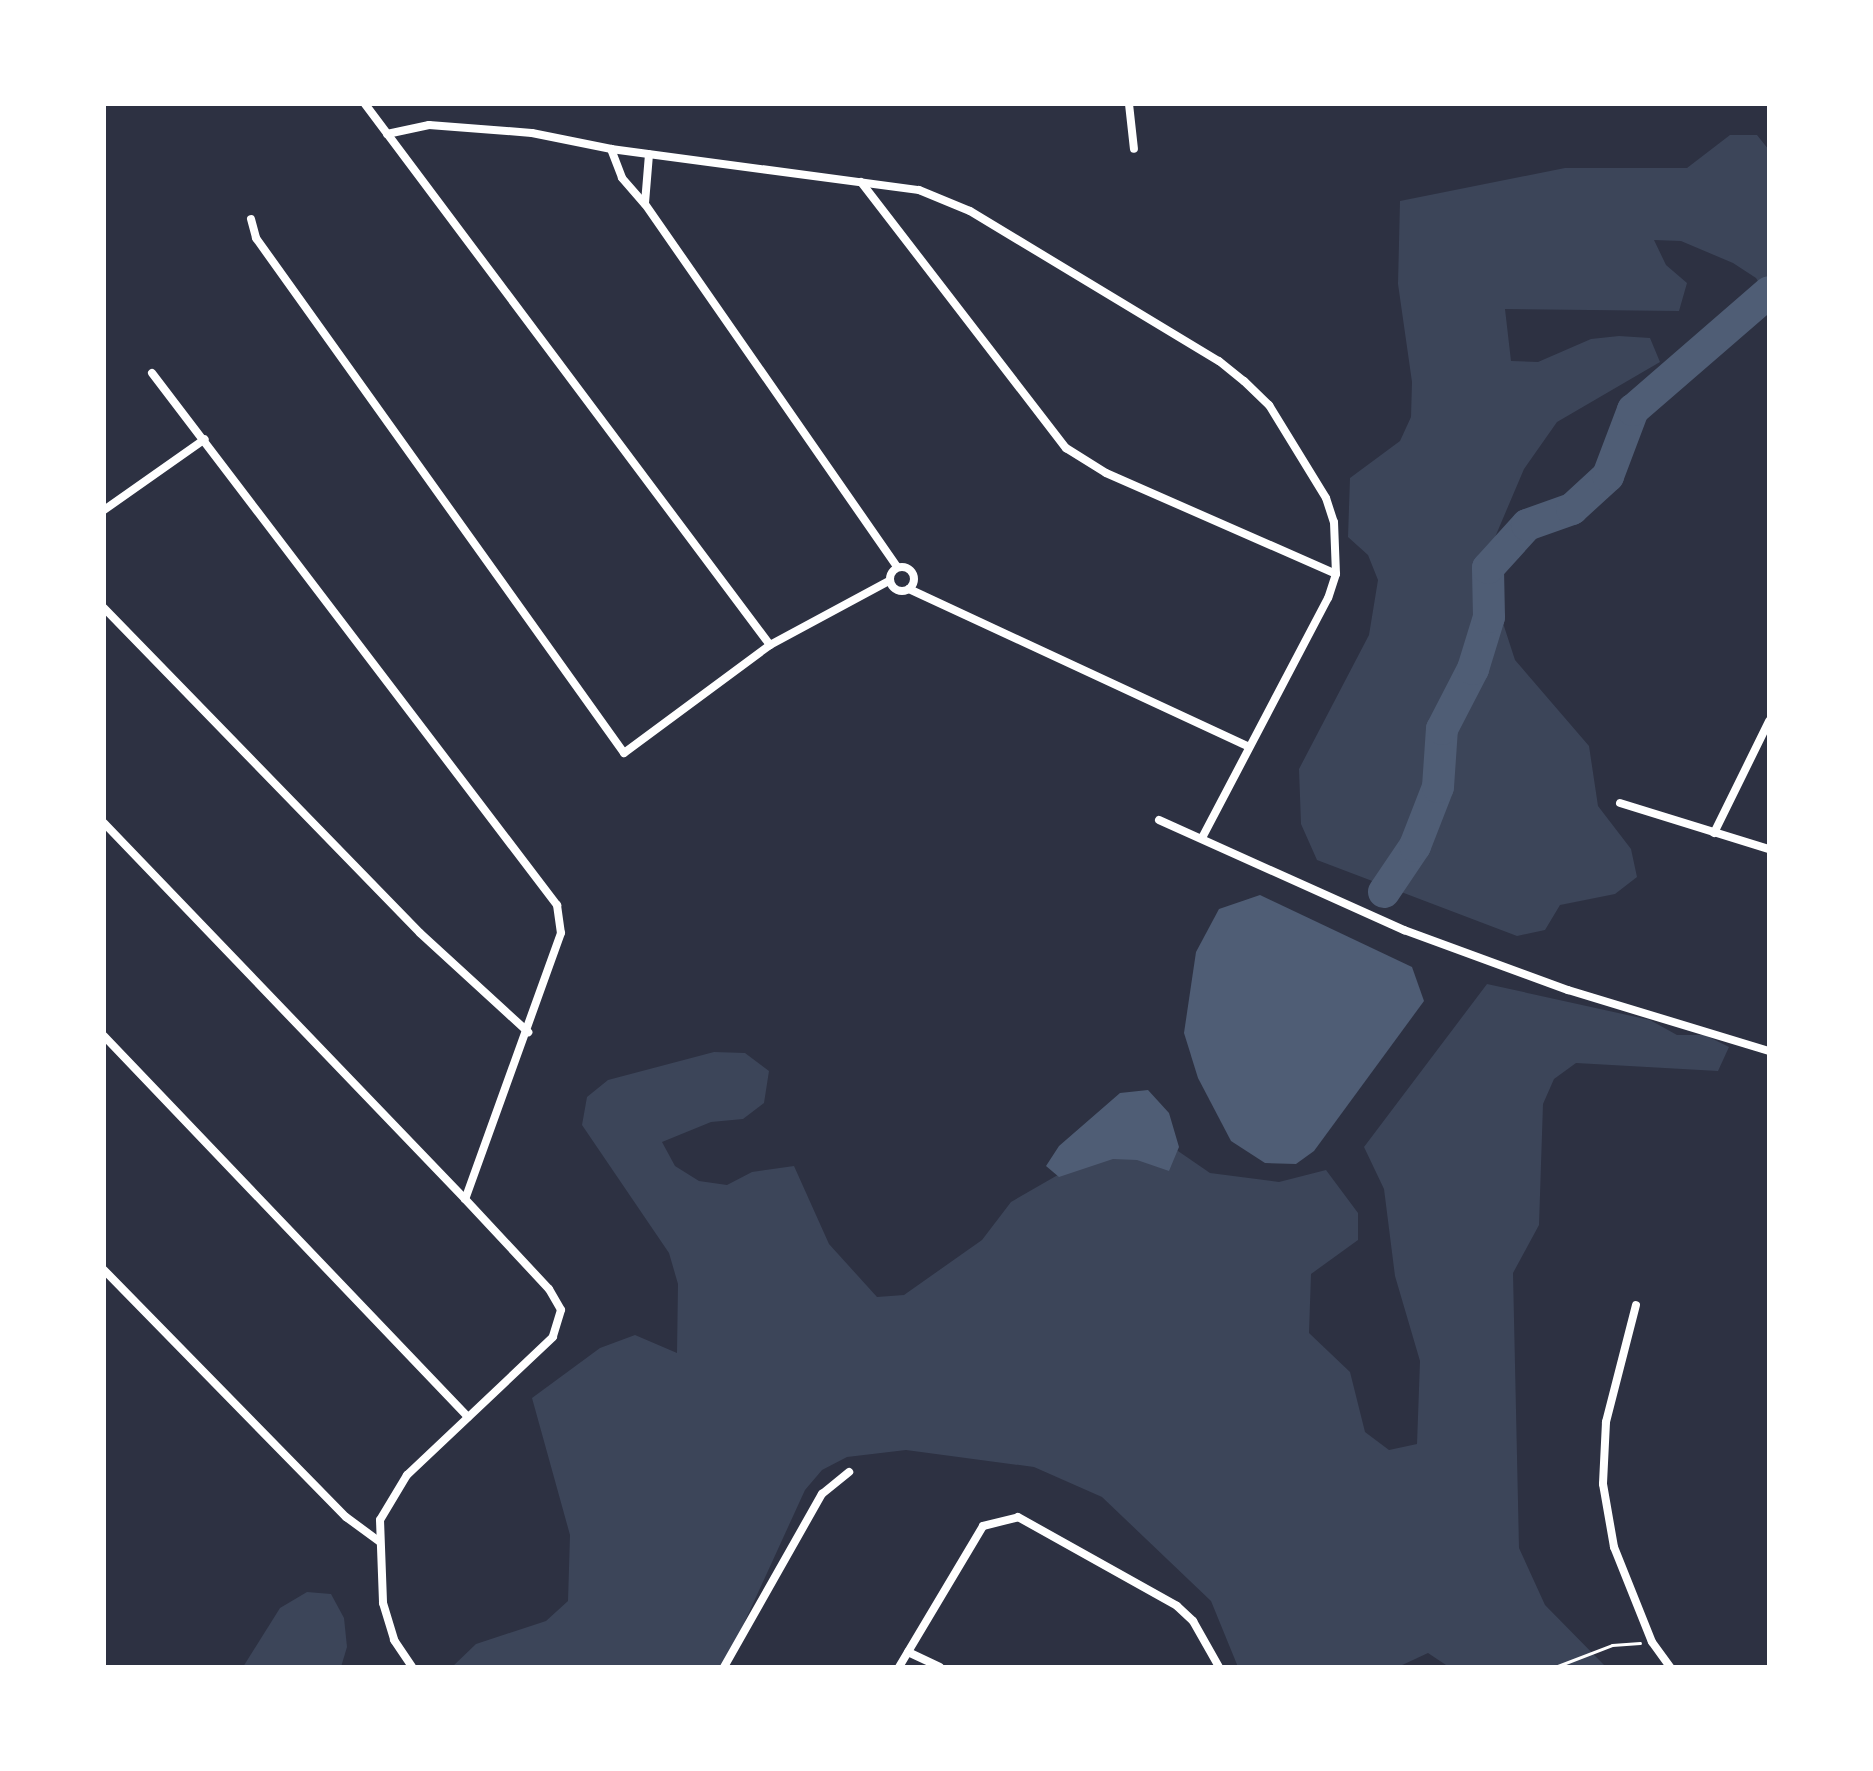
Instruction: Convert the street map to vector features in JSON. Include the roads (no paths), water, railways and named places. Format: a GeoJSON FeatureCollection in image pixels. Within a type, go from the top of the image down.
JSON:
{"type":"FeatureCollection","features":[{"type":"Feature","properties":{"kind":"street"},"geometry":{"type":"LineString","coordinates":[[365,104],[770,645]]}},
{"type":"Feature","properties":{"kind":"street"},"geometry":{"type":"LineString","coordinates":[[1129,104],[1134,149]]}},
{"type":"Feature","properties":{"kind":"street"},"geometry":{"type":"LineString","coordinates":[[387,134],[429,125],[532,133],[611,149],[861,182],[944,197],[1206,353],[1244,381],[1269,405],[1321,488],[1334,522],[1336,574],[1328,598],[1202,838]]}},
{"type":"Feature","properties":{"kind":"street"},"geometry":{"type":"LineString","coordinates":[[611,149],[622,178],[645,204],[897,567],[913,574],[909,589]]}},
{"type":"Feature","properties":{"kind":"street"},"geometry":{"type":"LineString","coordinates":[[645,204],[649,154]]}},
{"type":"Feature","properties":{"kind":"street"},"geometry":{"type":"LineString","coordinates":[[861,182],[1066,448],[1106,473],[1336,574]]}},
{"type":"Feature","properties":{"kind":"street"},"geometry":{"type":"LineString","coordinates":[[251,219],[256,238],[624,753],[770,645],[889,581],[897,567]]}},
{"type":"Feature","properties":{"kind":"street"},"geometry":{"type":"LineString","coordinates":[[152,373],[557,905],[561,933],[528,1032],[465,1199]]}},
{"type":"Feature","properties":{"kind":"street"},"geometry":{"type":"LineString","coordinates":[[104,510],[205,439]]}},
{"type":"Feature","properties":{"kind":"street"},"geometry":{"type":"LineString","coordinates":[[889,581],[899,591],[909,589],[1249,747]]}},
{"type":"Feature","properties":{"kind":"street"},"geometry":{"type":"LineString","coordinates":[[104,608],[420,933],[528,1032]]}},
{"type":"Feature","properties":{"kind":"street"},"geometry":{"type":"LineString","coordinates":[[1714,833],[1769,721]]}},
{"type":"Feature","properties":{"kind":"street"},"geometry":{"type":"LineString","coordinates":[[1620,803],[1769,849]]}},
{"type":"Feature","properties":{"kind":"street"},"geometry":{"type":"LineString","coordinates":[[1159,820],[1404,930],[1568,990],[1769,1051]]}},
{"type":"Feature","properties":{"kind":"street"},"geometry":{"type":"LineString","coordinates":[[104,823],[465,1199],[549,1289],[561,1310],[553,1337],[407,1475],[380,1520],[383,1603],[394,1640],[412,1667]]}},
{"type":"Feature","properties":{"kind":"street"},"geometry":{"type":"LineString","coordinates":[[104,1036],[468,1417]]}},
{"type":"Feature","properties":{"kind":"street"},"geometry":{"type":"LineString","coordinates":[[104,1270],[346,1517],[380,1542]]}},
{"type":"Feature","properties":{"kind":"street"},"geometry":{"type":"LineString","coordinates":[[1636,1305],[1606,1422],[1603,1484],[1614,1547],[1652,1642],[1670,1667]]}},
{"type":"Feature","properties":{"kind":"street"},"geometry":{"type":"LineString","coordinates":[[724,1667],[822,1494],[849,1472]]}},
{"type":"Feature","properties":{"kind":"street"},"geometry":{"type":"LineString","coordinates":[[899,1667],[983,1526],[1001,1518],[1036,1523],[1177,1606],[1193,1621],[1219,1667]]}},
{"type":"Feature","properties":{"kind":"street"},"geometry":{"type":"LineString","coordinates":[[908,1652],[940,1667]]}},
{"type":"Feature","properties":{"kind":"waterway"},"geometry":{"type":"LineString","coordinates":[[1384,892],[1415,846],[1438,787],[1442,729],[1473,669],[1489,617],[1488,568],[1527,525],[1572,509],[1608,476],[1633,410],[1769,292]]}}]}
